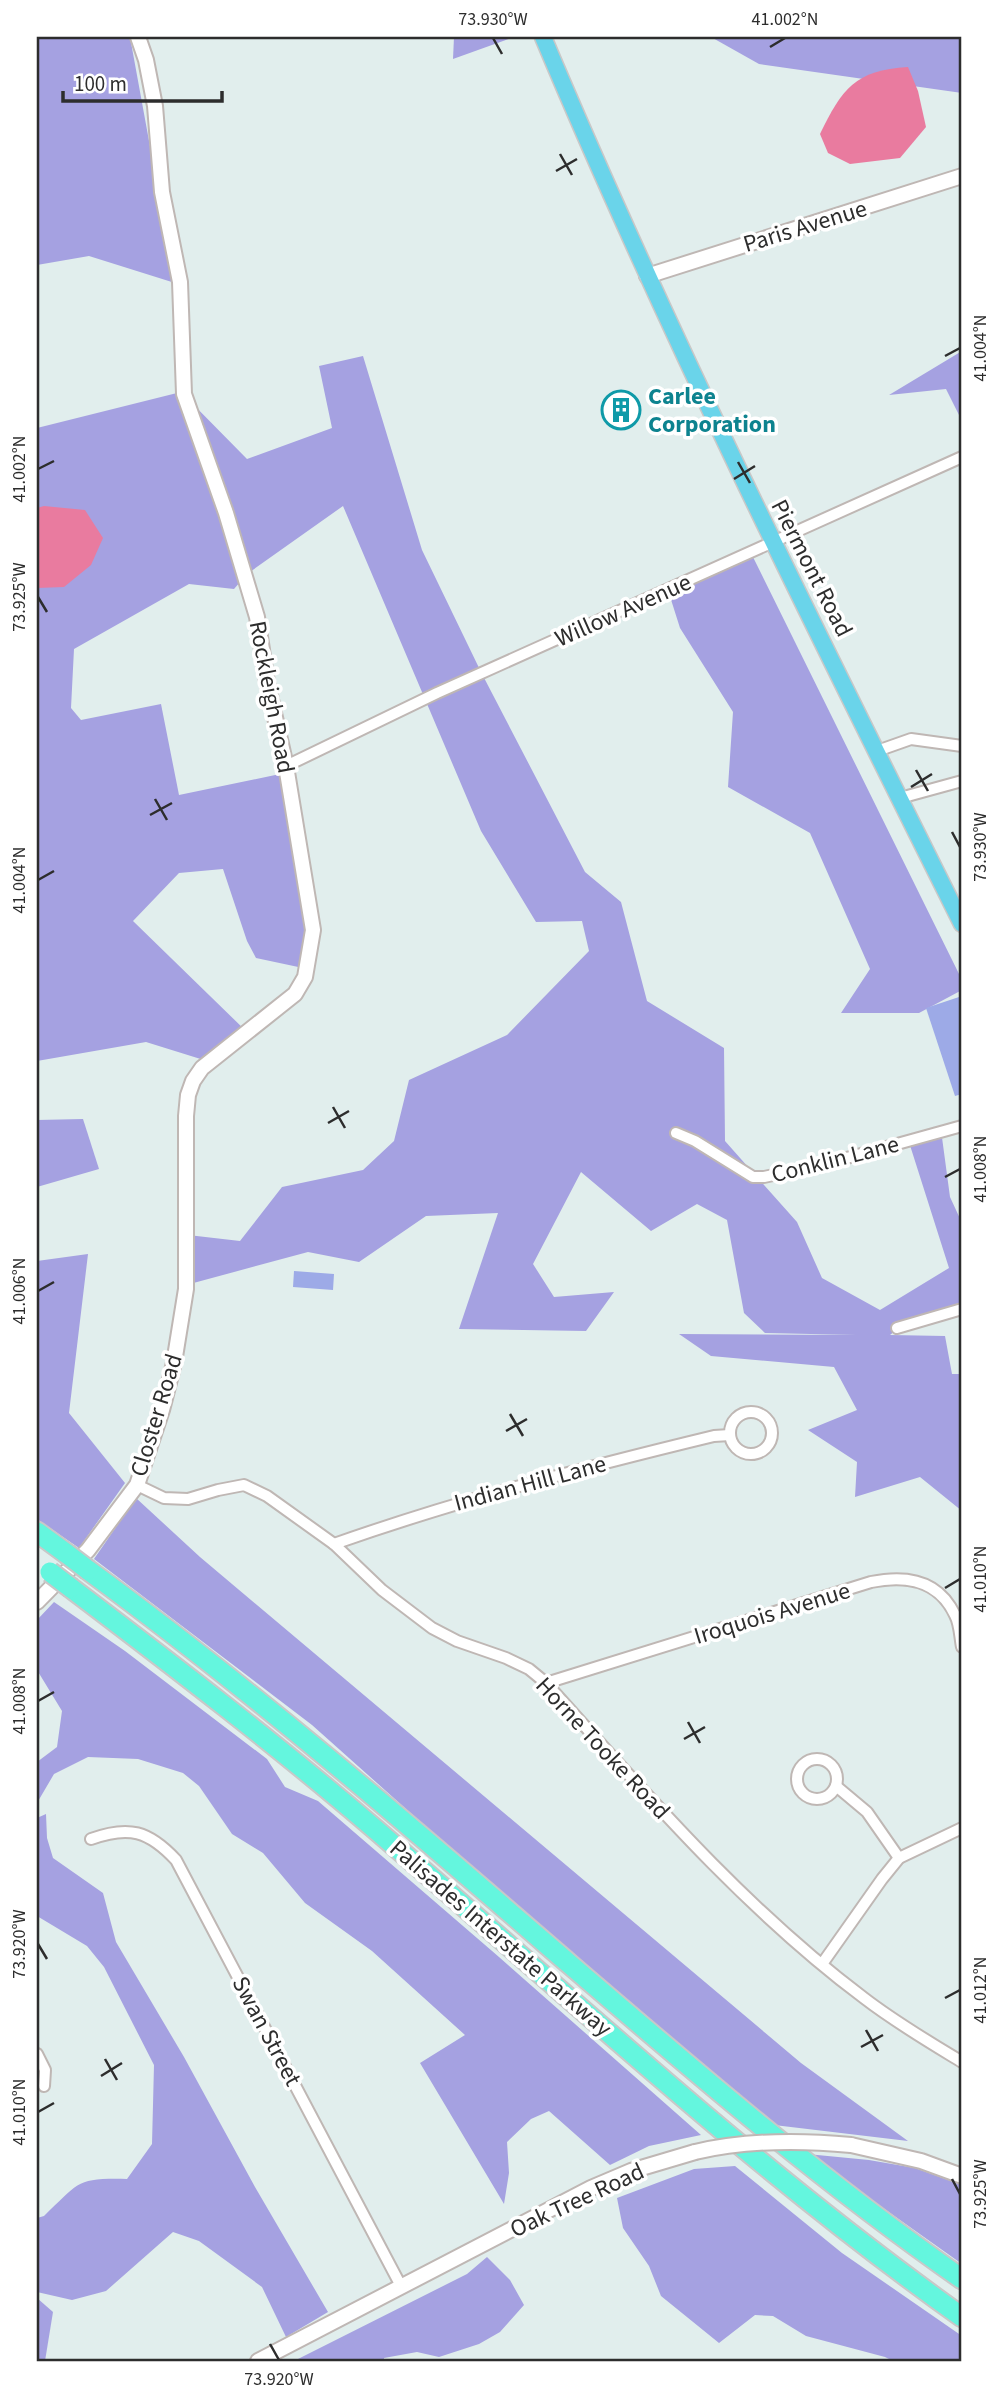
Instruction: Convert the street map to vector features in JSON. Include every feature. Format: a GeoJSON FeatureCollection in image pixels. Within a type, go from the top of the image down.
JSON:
{"type":"FeatureCollection","features":[{"type":"Feature","properties":{"kind":"highway","name":"Palisades Interstate Parkway"},"geometry":{"type":"LineString","coordinates":[[37,1532],[189,1646],[321,1751],[782,2145],[863,2208],[962,2279]]}},
{"type":"Feature","properties":{"kind":"highway","name":"Palisades Interstate Parkway"},"geometry":{"type":"LineString","coordinates":[[43,1568],[223,1704],[344,1803],[774,2174],[866,2247],[962,2317]]}},
{"type":"Feature","properties":{"kind":"main road","name":"Piermont Road"},"geometry":{"type":"LineString","coordinates":[[543,37],[647,275],[774,543],[962,925]]}},
{"type":"Feature","properties":{"kind":"street","name":"Rockleigh Road"},"geometry":{"type":"LineString","coordinates":[[138,37],[146,60],[155,106],[162,192],[180,282],[184,394],[226,513],[257,617],[267,682],[286,766],[312,924],[305,977],[295,994],[202,1068],[188,1095],[187,1254],[183,1318]]}},
{"type":"Feature","properties":{"kind":"street","name":"Paris Avenue"},"geometry":{"type":"LineString","coordinates":[[647,275],[962,176]]}},
{"type":"Feature","properties":{"kind":"street","name":"Willow Avenue"},"geometry":{"type":"LineString","coordinates":[[286,766],[437,693],[962,457]]}},
{"type":"Feature","properties":{"kind":"street"},"geometry":{"type":"LineString","coordinates":[[877,751],[911,739],[962,746]]}},
{"type":"Feature","properties":{"kind":"street"},"geometry":{"type":"LineString","coordinates":[[900,798],[962,781]]}},
{"type":"Feature","properties":{"kind":"street","name":"Conklin Lane"},"geometry":{"type":"LineString","coordinates":[[676,1133],[695,1141],[753,1177],[764,1177],[825,1164],[962,1126]]}},
{"type":"Feature","properties":{"kind":"street"},"geometry":{"type":"LineString","coordinates":[[897,1328],[962,1309]]}},
{"type":"Feature","properties":{"kind":"street","name":"Closter Road"},"geometry":{"type":"LineString","coordinates":[[37,1602],[88,1550],[136,1485],[162,1409],[183,1318]]}},
{"type":"Feature","properties":{"kind":"street","name":"Indian Hill Lane"},"geometry":{"type":"LineString","coordinates":[[334,1544],[420,1513],[562,1473],[714,1436],[730,1435]]}},
{"type":"Feature","properties":{"kind":"street","name":"Horne Tooke Road"},"geometry":{"type":"LineString","coordinates":[[136,1485],[163,1498],[188,1499],[244,1485],[267,1496],[334,1544],[382,1590],[432,1628],[457,1642],[506,1658],[529,1669],[546,1683],[673,1824],[739,1890],[822,1964],[896,2022],[962,2062]]}},
{"type":"Feature","properties":{"kind":"street","name":"Iroquois Avenue"},"geometry":{"type":"LineString","coordinates":[[546,1683],[871,1582],[895,1577],[920,1583],[944,1598],[956,1616],[962,1647]]}},
{"type":"Feature","properties":{"kind":"street"},"geometry":{"type":"LineString","coordinates":[[836,1786],[867,1812],[899,1858]]}},
{"type":"Feature","properties":{"kind":"street"},"geometry":{"type":"LineString","coordinates":[[822,1964],[899,1858],[962,1828]]}},
{"type":"Feature","properties":{"kind":"street","name":"Swan Street"},"geometry":{"type":"LineString","coordinates":[[91,1839],[110,1832],[125,1831],[161,1844],[176,1860],[401,2286]]}},
{"type":"Feature","properties":{"kind":"street"},"geometry":{"type":"LineString","coordinates":[[37,2054],[45,2070],[44,2085]]}},
{"type":"Feature","properties":{"kind":"street","name":"Oak Tree Road"},"geometry":{"type":"LineString","coordinates":[[258,2361],[609,2180],[695,2152],[777,2142],[851,2145],[921,2161],[962,2176]]}},
{"type":"Feature","properties":{"kind":"shaded area"},"geometry":{"type":"Polygon","coordinates":[[[37,37],[130,37],[175,283],[89,256],[37,265],[37,37]]]}},
{"type":"Feature","properties":{"kind":"shaded area"},"geometry":{"type":"Polygon","coordinates":[[[454,37],[514,37],[453,59],[454,37]]]}},
{"type":"Feature","properties":{"kind":"shaded area"},"geometry":{"type":"Polygon","coordinates":[[[711,37],[962,37],[962,93],[759,64],[711,37]]]}},
{"type":"Feature","properties":{"kind":"shaded area"},"geometry":{"type":"Polygon","coordinates":[[[908,67],[918,91],[926,127],[900,158],[850,164],[828,153],[820,134],[836,105],[852,85],[875,72],[908,67]]]}},
{"type":"Feature","properties":{"kind":"shaded area"},"geometry":{"type":"Polygon","coordinates":[[[962,351],[962,421],[946,389],[889,395],[962,351]]]}},
{"type":"Feature","properties":{"kind":"shaded area"},"geometry":{"type":"Polygon","coordinates":[[[363,356],[422,550],[481,672],[585,872],[621,902],[647,1001],[724,1048],[725,1141],[797,1222],[822,1278],[880,1310],[949,1268],[908,1139],[941,1130],[950,1197],[962,1223],[962,1304],[911,1318],[890,1335],[945,1336],[952,1374],[962,1374],[962,1511],[920,1477],[855,1497],[857,1462],[808,1430],[857,1410],[834,1367],[711,1356],[679,1334],[857,1335],[765,1333],[744,1313],[727,1220],[697,1204],[651,1231],[581,1172],[533,1264],[554,1297],[614,1292],[586,1331],[459,1329],[498,1213],[426,1216],[359,1262],[308,1252],[186,1285],[188,1235],[240,1241],[282,1187],[363,1170],[394,1141],[409,1080],[507,1035],[589,951],[582,921],[536,922],[481,831],[343,506],[247,574],[234,589],[189,584],[74,649],[71,708],[81,720],[161,704],[179,795],[280,774],[311,923],[303,968],[256,958],[247,941],[223,869],[179,873],[133,921],[247,1032],[207,1061],[146,1042],[37,1061],[37,428],[181,392],[247,459],[332,428],[319,366],[363,356]]]}},
{"type":"Feature","properties":{"kind":"shaded area"},"geometry":{"type":"Polygon","coordinates":[[[44,506],[85,510],[103,538],[91,565],[64,587],[37,588],[37,508],[44,506]]]}},
{"type":"Feature","properties":{"kind":"shaded area"},"geometry":{"type":"Polygon","coordinates":[[[751,553],[962,980],[962,990],[919,1013],[841,1013],[870,969],[810,833],[728,787],[733,712],[680,628],[667,587],[751,553]]]}},
{"type":"Feature","properties":{"kind":"shaded area"},"geometry":{"type":"Polygon","coordinates":[[[962,996],[962,1094],[955,1096],[926,1008],[962,996]]]}},
{"type":"Feature","properties":{"kind":"shaded area"},"geometry":{"type":"Polygon","coordinates":[[[83,1119],[99,1169],[37,1187],[37,1120],[83,1119]]]}},
{"type":"Feature","properties":{"kind":"shaded area"},"geometry":{"type":"Polygon","coordinates":[[[88,1254],[69,1413],[125,1483],[79,1548],[37,1519],[37,1261],[88,1254]]]}},
{"type":"Feature","properties":{"kind":"shaded area"},"geometry":{"type":"Polygon","coordinates":[[[294,1271],[334,1274],[333,1290],[293,1287],[294,1271]]]}},
{"type":"Feature","properties":{"kind":"shaded area"},"geometry":{"type":"Polygon","coordinates":[[[136,1498],[200,1557],[801,2063],[908,2141],[774,2125],[433,1833],[312,1725],[94,1559],[136,1498]]]}},
{"type":"Feature","properties":{"kind":"shaded area"},"geometry":{"type":"Polygon","coordinates":[[[54,1602],[125,1651],[267,1759],[285,1787],[318,1801],[701,2135],[649,2146],[610,2165],[549,2111],[531,2119],[507,2142],[509,2173],[504,2204],[420,2063],[465,2035],[372,1951],[305,1903],[263,1853],[232,1834],[199,1786],[183,1773],[138,1759],[88,1757],[54,1774],[37,1803],[37,1762],[57,1747],[62,1711],[37,1670],[37,1620],[54,1602]]]}},
{"type":"Feature","properties":{"kind":"shaded area"},"geometry":{"type":"Polygon","coordinates":[[[46,1814],[47,1838],[53,1858],[103,1893],[116,1942],[328,2312],[286,2337],[262,2287],[199,2241],[173,2232],[106,2291],[72,2300],[37,2292],[37,2218],[44,2216],[80,2184],[88,2181],[127,2179],[152,2144],[154,2065],[104,1967],[87,1946],[37,1916],[37,1818],[46,1814]]]}},
{"type":"Feature","properties":{"kind":"shaded area"},"geometry":{"type":"Polygon","coordinates":[[[807,2154],[915,2168],[962,2185],[962,2264],[807,2154]]]}},
{"type":"Feature","properties":{"kind":"shaded area"},"geometry":{"type":"Polygon","coordinates":[[[735,2166],[842,2253],[962,2336],[962,2361],[893,2361],[806,2336],[773,2316],[755,2315],[719,2343],[661,2296],[649,2266],[623,2228],[617,2198],[694,2169],[735,2166]]]}},
{"type":"Feature","properties":{"kind":"shaded area"},"geometry":{"type":"Polygon","coordinates":[[[487,2257],[510,2280],[524,2305],[500,2332],[479,2344],[439,2357],[417,2352],[384,2358],[384,2361],[294,2361],[467,2274],[487,2257]]]}},
{"type":"Feature","properties":{"kind":"shaded area"},"geometry":{"type":"Polygon","coordinates":[[[37,2298],[53,2312],[45,2361],[37,2361],[37,2298]]]}},
{"type":"Feature","properties":{"kind":"place","name":"Carlee Corporation"},"geometry":{"type":"Point","coordinates":[621,410]}}]}
